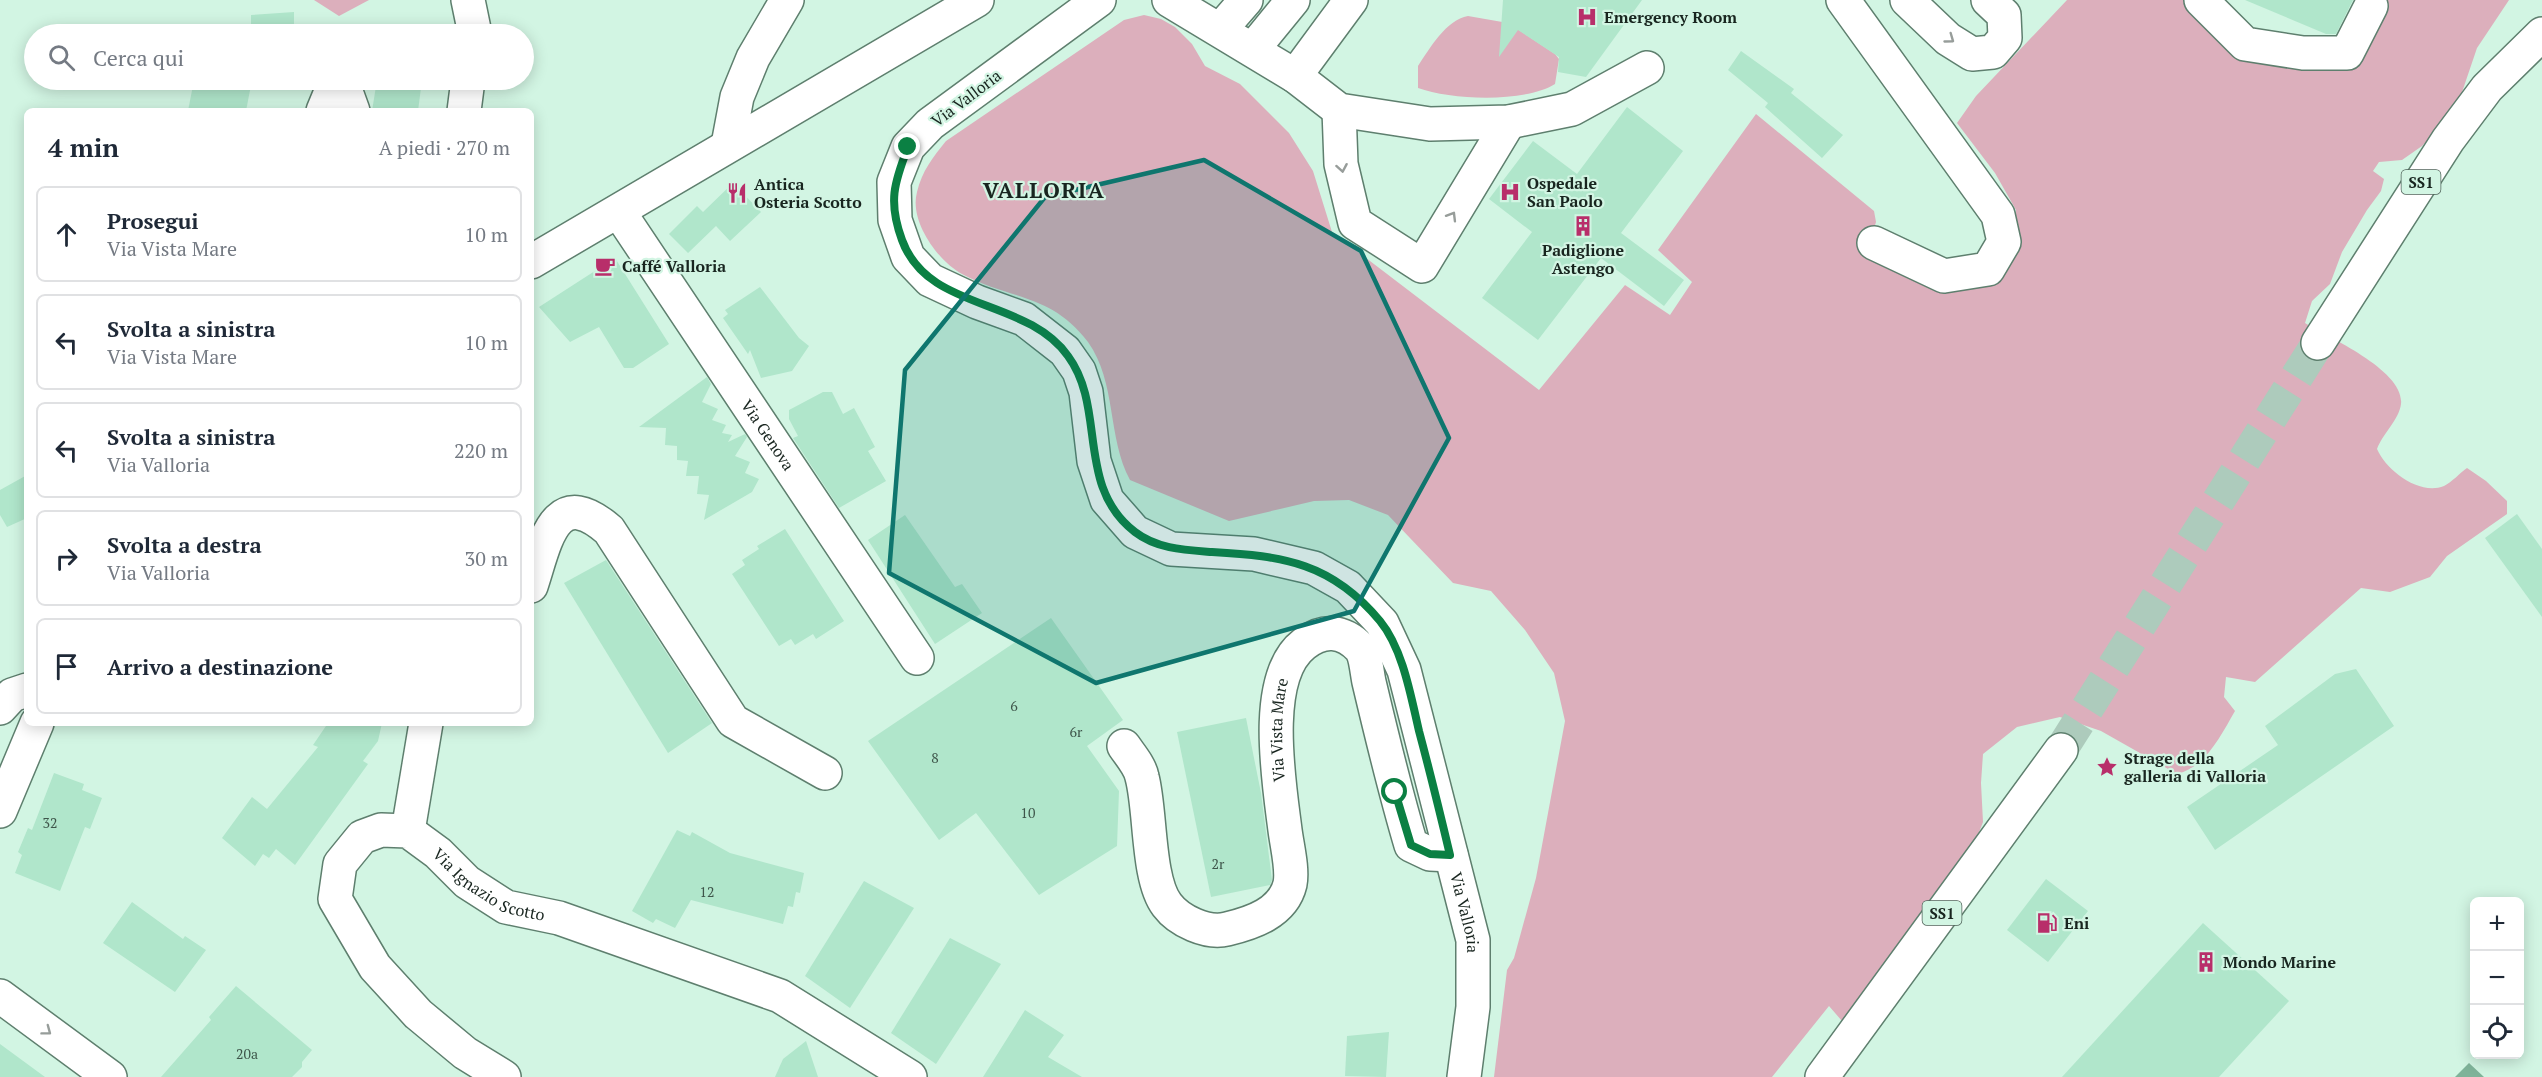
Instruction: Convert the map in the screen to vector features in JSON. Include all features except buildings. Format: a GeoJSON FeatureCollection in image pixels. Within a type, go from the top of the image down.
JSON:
{"type":"FeatureCollection","features":[{"type":"Feature","properties":{"kind":"street"},"geometry":{"type":"LineString","coordinates":[[468,0],[473,24]]}},
{"type":"Feature","properties":{"kind":"street"},"geometry":{"type":"LineString","coordinates":[[728,145],[736,96],[753,58],[788,0]]}},
{"type":"Feature","properties":{"kind":"street"},"geometry":{"type":"LineString","coordinates":[[534,260],[977,0]]}},
{"type":"Feature","properties":{"kind":"street","name":"Via Valloria"},"geometry":{"type":"LineString","coordinates":[[1099,0],[930,124],[908,147],[894,182],[895,220],[908,257],[930,280],[977,302],[1024,319],[1065,351],[1079,371],[1086,392],[1094,461],[1107,501],[1135,532],[1171,549],[1254,554],[1314,568],[1348,587],[1382,623],[1404,670],[1473,940],[1473,1007],[1464,1077]]}},
{"type":"Feature","properties":{"kind":"street"},"geometry":{"type":"LineString","coordinates":[[1168,0],[1295,76],[1339,110],[1430,124],[1509,122],[1572,109],[1647,68]]}},
{"type":"Feature","properties":{"kind":"street"},"geometry":{"type":"LineString","coordinates":[[1220,30],[1246,0]]}},
{"type":"Feature","properties":{"kind":"street"},"geometry":{"type":"LineString","coordinates":[[1253,49],[1293,0]]}},
{"type":"Feature","properties":{"kind":"street"},"geometry":{"type":"LineString","coordinates":[[1295,76],[1351,0]]}},
{"type":"Feature","properties":{"kind":"street"},"geometry":{"type":"LineString","coordinates":[[1843,0],[1998,215],[2004,242],[1988,269],[1944,276],[1874,243]]}},
{"type":"Feature","properties":{"kind":"street"},"geometry":{"type":"LineString","coordinates":[[1907,0],[1948,39],[1972,54],[1993,52],[2005,38],[2004,15],[1988,0]]}},
{"type":"Feature","properties":{"kind":"street"},"geometry":{"type":"LineString","coordinates":[[2201,0],[2245,44],[2303,52],[2347,53],[2371,6]]}},
{"type":"Feature","properties":{"kind":"street","name":"SS1"},"geometry":{"type":"LineString","coordinates":[[2318,343],[2448,140],[2487,88],[2542,34]]}},
{"type":"Feature","properties":{"kind":"street"},"geometry":{"type":"LineString","coordinates":[[324,108],[332,90]]}},
{"type":"Feature","properties":{"kind":"street"},"geometry":{"type":"LineString","coordinates":[[345,90],[351,108]]}},
{"type":"Feature","properties":{"kind":"street"},"geometry":{"type":"LineString","coordinates":[[464,108],[467,90]]}},
{"type":"Feature","properties":{"kind":"street"},"geometry":{"type":"LineString","coordinates":[[1339,110],[1341,164],[1355,223],[1422,266],[1509,122]]}},
{"type":"Feature","properties":{"kind":"street","name":"Via Genova"},"geometry":{"type":"LineString","coordinates":[[619,212],[917,658]]}},
{"type":"Feature","properties":{"kind":"street"},"geometry":{"type":"LineString","coordinates":[[534,577],[550,528],[559,519],[566,514],[577,512],[595,518],[609,530],[733,721],[825,773]]}},
{"type":"Feature","properties":{"kind":"street","name":"Via Vista Mare"},"geometry":{"type":"LineString","coordinates":[[1124,746],[1142,774],[1156,881],[1166,904],[1190,924],[1221,931],[1250,924],[1274,910],[1290,885],[1288,849],[1276,762],[1277,708],[1287,663],[1302,645],[1320,633],[1342,634],[1361,650],[1395,792],[1411,845],[1430,854],[1450,855]]}},
{"type":"Feature","properties":{"kind":"street"},"geometry":{"type":"LineString","coordinates":[[0,708],[12,695],[24,691]]}},
{"type":"Feature","properties":{"kind":"street"},"geometry":{"type":"LineString","coordinates":[[0,811],[35,726]]}},
{"type":"Feature","properties":{"kind":"street"},"geometry":{"type":"LineString","coordinates":[[426,726],[408,831],[381,830],[362,837],[340,864],[335,899],[375,966],[418,1014],[465,1053],[504,1077]]}},
{"type":"Feature","properties":{"kind":"street","name":"SS1"},"geometry":{"type":"LineString","coordinates":[[1822,1077],[2061,750]]}},
{"type":"Feature","properties":{"kind":"street","name":"Via Ignazio Scotto"},"geometry":{"type":"LineString","coordinates":[[408,831],[438,853],[467,882],[506,907],[559,918],[780,996],[909,1077]]}},
{"type":"Feature","properties":{"kind":"street"},"geometry":{"type":"LineString","coordinates":[[0,996],[110,1077]]}},
{"type":"Feature","properties":{"kind":"highlighted area"},"geometry":{"type":"Polygon","coordinates":[[[1204,160],[1361,251],[1449,438],[1354,611],[1096,683],[889,573],[905,370],[1045,197],[1204,160]]]}},
{"type":"Feature","properties":{"kind":"shaded area"},"geometry":{"type":"Polygon","coordinates":[[[314,0],[369,0],[339,16],[314,0]]]}},
{"type":"Feature","properties":{"kind":"shaded area"},"geometry":{"type":"Polygon","coordinates":[[[2067,0],[2189,0],[2197,11],[2346,61],[2382,0],[2509,0],[2477,48],[2459,101],[2447,121],[2422,146],[2402,160],[2379,162],[2373,171],[2384,179],[2381,191],[2342,252],[2330,284],[2312,301],[2305,323],[2379,368],[2399,392],[2400,410],[2377,449],[2381,457],[2396,473],[2414,484],[2434,488],[2444,486],[2467,468],[2486,481],[2507,501],[2507,514],[2447,556],[2430,577],[2390,592],[2361,588],[2255,682],[2226,677],[2224,697],[2235,711],[2212,749],[2196,765],[2187,770],[2177,774],[2101,731],[2060,717],[2017,727],[1983,754],[1981,783],[1983,822],[1969,858],[1842,1021],[1829,1006],[1772,1077],[1494,1077],[1507,970],[1514,958],[1536,878],[1565,721],[1554,673],[1525,630],[1491,591],[1453,583],[1388,515],[1349,500],[1314,501],[1229,521],[1130,480],[1118,446],[1104,375],[1088,342],[1074,326],[1045,306],[962,274],[944,260],[928,239],[917,215],[917,192],[925,171],[946,141],[1124,20],[1144,15],[1161,19],[1175,27],[1192,44],[1205,66],[1240,84],[1289,133],[1313,171],[1332,232],[1539,390],[1625,285],[1670,315],[1692,282],[1658,250],[1756,114],[1874,211],[1876,222],[1866,253],[1933,288],[1960,291],[1977,282],[2014,245],[2016,210],[1995,173],[1957,123],[1976,96],[2067,0]]]}},
{"type":"Feature","properties":{"kind":"shaded area"},"geometry":{"type":"Polygon","coordinates":[[[1468,16],[1508,23],[1555,54],[1559,59],[1555,84],[1526,94],[1488,98],[1449,95],[1418,88],[1418,66],[1428,51],[1446,29],[1468,16]]]}},
{"type":"Feature","properties":{"kind":"shaded area"},"geometry":{"type":"Polygon","coordinates":[[[2469,1063],[2484,1077],[2455,1077],[2469,1063]]]}},
{"type":"Feature","properties":{"kind":"tunnel"},"geometry":{"type":"LineString","coordinates":[[2061,750],[2318,343]]}},
{"type":"Feature","properties":{"kind":"place","name":"Emergency Room"},"geometry":{"type":"Point","coordinates":[1587,17]}},
{"type":"Feature","properties":{"kind":"place","name":"Ospedale San Paolo"},"geometry":{"type":"Point","coordinates":[1510,192]}},
{"type":"Feature","properties":{"kind":"place","name":"Antica Osteria Scotto"},"geometry":{"type":"Point","coordinates":[737,193]}},
{"type":"Feature","properties":{"kind":"place","name":"Padiglione Astengo"},"geometry":{"type":"Point","coordinates":[1583,226]}},
{"type":"Feature","properties":{"kind":"place","name":"Caffé Valloria"},"geometry":{"type":"Point","coordinates":[605,266]}},
{"type":"Feature","properties":{"kind":"place","name":"Strage della galleria di Valloria"},"geometry":{"type":"Point","coordinates":[2107,767]}},
{"type":"Feature","properties":{"kind":"place","name":"Eni"},"geometry":{"type":"Point","coordinates":[2047,923]}},
{"type":"Feature","properties":{"kind":"place","name":"Mondo Marine"},"geometry":{"type":"Point","coordinates":[2206,962]}},
{"type":"Feature","properties":{"kind":"district","name":"VALLORIA"},"geometry":{"type":"Point","coordinates":[1044,189]}},
{"type":"Feature","properties":{"kind":"route"},"geometry":{"type":"LineString","coordinates":[[908,147],[894,182],[895,220],[908,257],[930,280],[977,302],[1024,319],[1065,351],[1079,371],[1086,392],[1094,461],[1107,501],[1135,532],[1171,549],[1254,554],[1314,568],[1348,587],[1382,623],[1404,670],[1450,855],[1430,854],[1411,845],[1395,792]]}}]}
